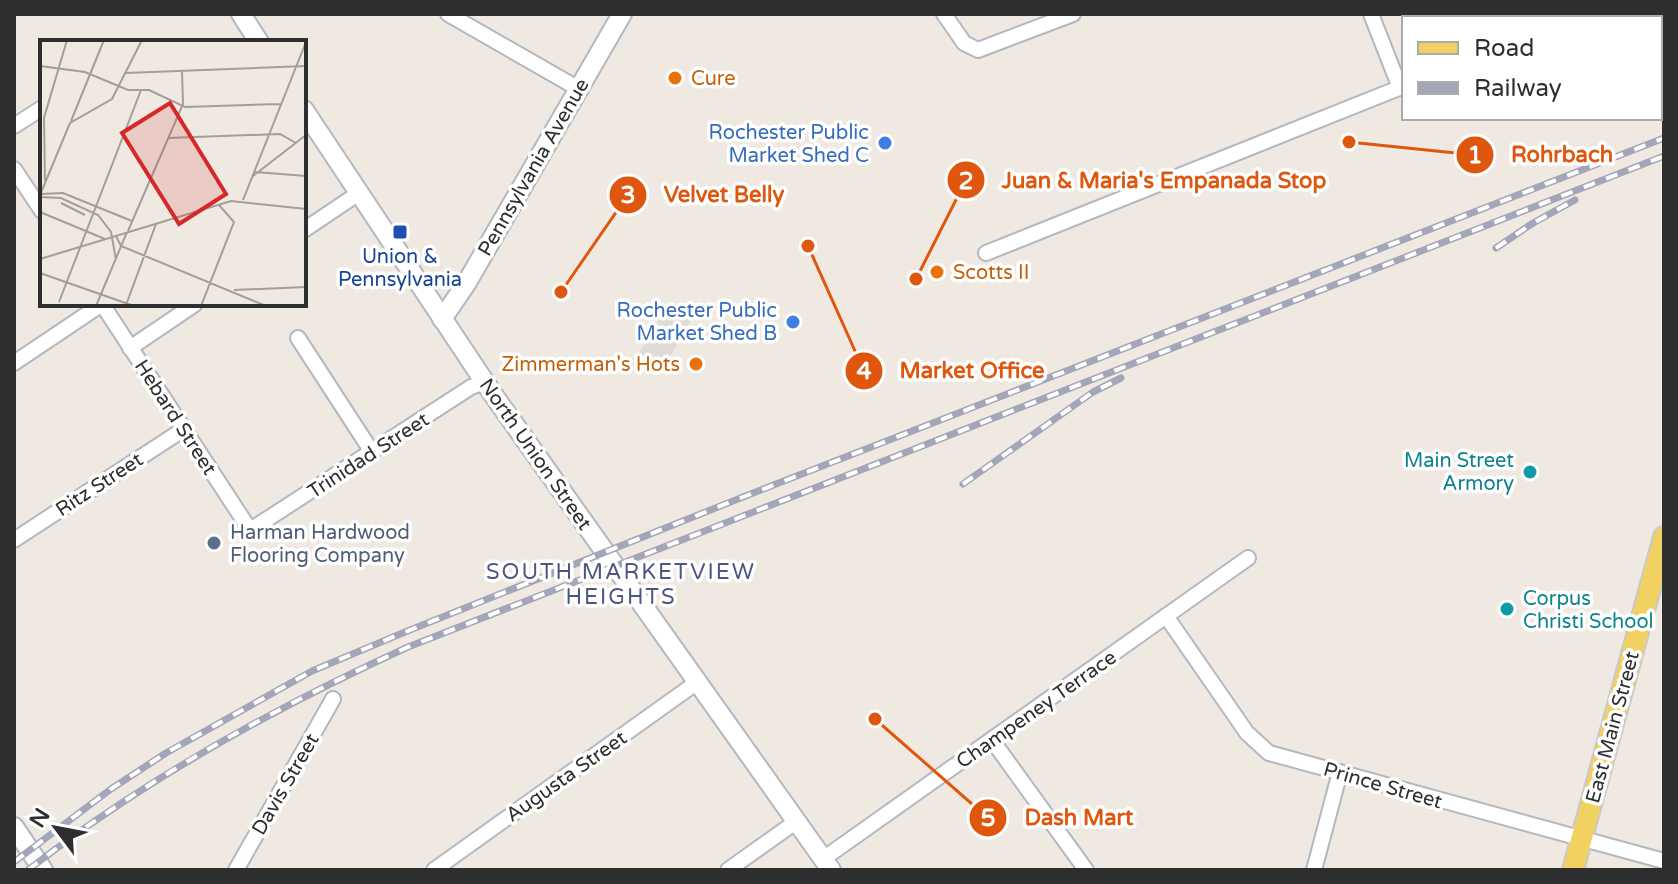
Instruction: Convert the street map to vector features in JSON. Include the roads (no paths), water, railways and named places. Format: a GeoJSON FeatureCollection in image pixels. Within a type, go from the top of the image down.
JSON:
{"type":"FeatureCollection","features":[{"type":"Feature","properties":{"kind":"main road","name":"East Main Street"},"geometry":{"type":"LineString","coordinates":[[1573,870],[1660,565],[1664,537]]}},
{"type":"Feature","properties":{"kind":"street"},"geometry":{"type":"LineString","coordinates":[[241,14],[258,40]]}},
{"type":"Feature","properties":{"kind":"street"},"geometry":{"type":"LineString","coordinates":[[448,14],[579,89]]}},
{"type":"Feature","properties":{"kind":"street","name":"Pennsylvania Avenue"},"geometry":{"type":"LineString","coordinates":[[442,319],[466,284],[622,14]]}},
{"type":"Feature","properties":{"kind":"street"},"geometry":{"type":"LineString","coordinates":[[944,14],[964,43],[978,50],[1073,14]]}},
{"type":"Feature","properties":{"kind":"street"},"geometry":{"type":"LineString","coordinates":[[986,253],[1402,87],[1371,14]]}},
{"type":"Feature","properties":{"kind":"street"},"geometry":{"type":"LineString","coordinates":[[14,126],[40,109]]}},
{"type":"Feature","properties":{"kind":"street","name":"North Union Street"},"geometry":{"type":"LineString","coordinates":[[306,113],[485,382],[827,864]]}},
{"type":"Feature","properties":{"kind":"street"},"geometry":{"type":"LineString","coordinates":[[14,169],[19,188],[40,209]]}},
{"type":"Feature","properties":{"kind":"street"},"geometry":{"type":"LineString","coordinates":[[306,229],[359,193]]}},
{"type":"Feature","properties":{"kind":"street"},"geometry":{"type":"LineString","coordinates":[[14,363],[99,306]]}},
{"type":"Feature","properties":{"kind":"street","name":"Hebard Street"},"geometry":{"type":"LineString","coordinates":[[103,306],[252,529]]}},
{"type":"Feature","properties":{"kind":"street"},"geometry":{"type":"LineString","coordinates":[[130,348],[192,306]]}},
{"type":"Feature","properties":{"kind":"street"},"geometry":{"type":"LineString","coordinates":[[298,338],[372,452]]}},
{"type":"Feature","properties":{"kind":"street","name":"Trinidad Street"},"geometry":{"type":"LineString","coordinates":[[252,529],[471,387],[485,382]]}},
{"type":"Feature","properties":{"kind":"street","name":"Ritz Street"},"geometry":{"type":"LineString","coordinates":[[14,540],[184,429]]}},
{"type":"Feature","properties":{"kind":"street","name":"Champeney Terrace"},"geometry":{"type":"LineString","coordinates":[[827,864],[992,740],[1248,558]]}},
{"type":"Feature","properties":{"kind":"street","name":"Prince Street"},"geometry":{"type":"LineString","coordinates":[[1166,616],[1255,742],[1278,756],[1664,861]]}},
{"type":"Feature","properties":{"kind":"street","name":"Augusta Street"},"geometry":{"type":"LineString","coordinates":[[434,870],[696,683]]}},
{"type":"Feature","properties":{"kind":"street","name":"Davis Street"},"geometry":{"type":"LineString","coordinates":[[236,870],[333,699]]}},
{"type":"Feature","properties":{"kind":"street"},"geometry":{"type":"LineString","coordinates":[[992,740],[1086,870]]}},
{"type":"Feature","properties":{"kind":"street"},"geometry":{"type":"LineString","coordinates":[[1314,870],[1340,772]]}},
{"type":"Feature","properties":{"kind":"street"},"geometry":{"type":"LineString","coordinates":[[728,870],[797,821]]}},
{"type":"Feature","properties":{"kind":"street"},"geometry":{"type":"LineString","coordinates":[[14,827],[43,870]]}},
{"type":"Feature","properties":{"kind":"railway"},"geometry":{"type":"LineString","coordinates":[[14,862],[111,789],[166,753],[312,671],[743,497],[1664,138]]}},
{"type":"Feature","properties":{"kind":"railway"},"geometry":{"type":"LineString","coordinates":[[28,870],[118,805],[212,747],[408,647],[1664,156]]}},
{"type":"Feature","properties":{"kind":"railway"},"geometry":{"type":"LineString","coordinates":[[1496,248],[1575,200]]}},
{"type":"Feature","properties":{"kind":"railway"},"geometry":{"type":"LineString","coordinates":[[963,484],[1093,392],[1121,378]]}},
{"type":"Feature","properties":{"kind":"place","name":"Cure"},"geometry":{"type":"Point","coordinates":[675,78]}},
{"type":"Feature","properties":{"kind":"place","name":"Rohrbach"},"geometry":{"type":"Point","coordinates":[1349,142]}},
{"type":"Feature","properties":{"kind":"place","name":"Rochester Public Market Shed C"},"geometry":{"type":"Point","coordinates":[885,143]}},
{"type":"Feature","properties":{"kind":"place","name":"Union & Pennsylvania"},"geometry":{"type":"Point","coordinates":[400,232]}},
{"type":"Feature","properties":{"kind":"place","name":"Market Office"},"geometry":{"type":"Point","coordinates":[808,246]}},
{"type":"Feature","properties":{"kind":"place","name":"Scotts II"},"geometry":{"type":"Point","coordinates":[937,272]}},
{"type":"Feature","properties":{"kind":"place","name":"Juan & Maria's Empanada Stop"},"geometry":{"type":"Point","coordinates":[916,279]}},
{"type":"Feature","properties":{"kind":"place","name":"Velvet Belly"},"geometry":{"type":"Point","coordinates":[561,292]}},
{"type":"Feature","properties":{"kind":"place","name":"Rochester Public Market Shed B"},"geometry":{"type":"Point","coordinates":[793,322]}},
{"type":"Feature","properties":{"kind":"place","name":"Zimmerman's Hots"},"geometry":{"type":"Point","coordinates":[696,364]}},
{"type":"Feature","properties":{"kind":"place","name":"Main Street Armory"},"geometry":{"type":"Point","coordinates":[1530,472]}},
{"type":"Feature","properties":{"kind":"place","name":"Harman Hardwood Flooring Company"},"geometry":{"type":"Point","coordinates":[214,543]}},
{"type":"Feature","properties":{"kind":"place","name":"Corpus Christi School"},"geometry":{"type":"Point","coordinates":[1507,609]}},
{"type":"Feature","properties":{"kind":"place","name":"Dash Mart"},"geometry":{"type":"Point","coordinates":[875,719]}},
{"type":"Feature","properties":{"kind":"district","name":"SOUTH MARKETVIEW HEIGHTS"},"geometry":{"type":"Point","coordinates":[621,584]}}]}
